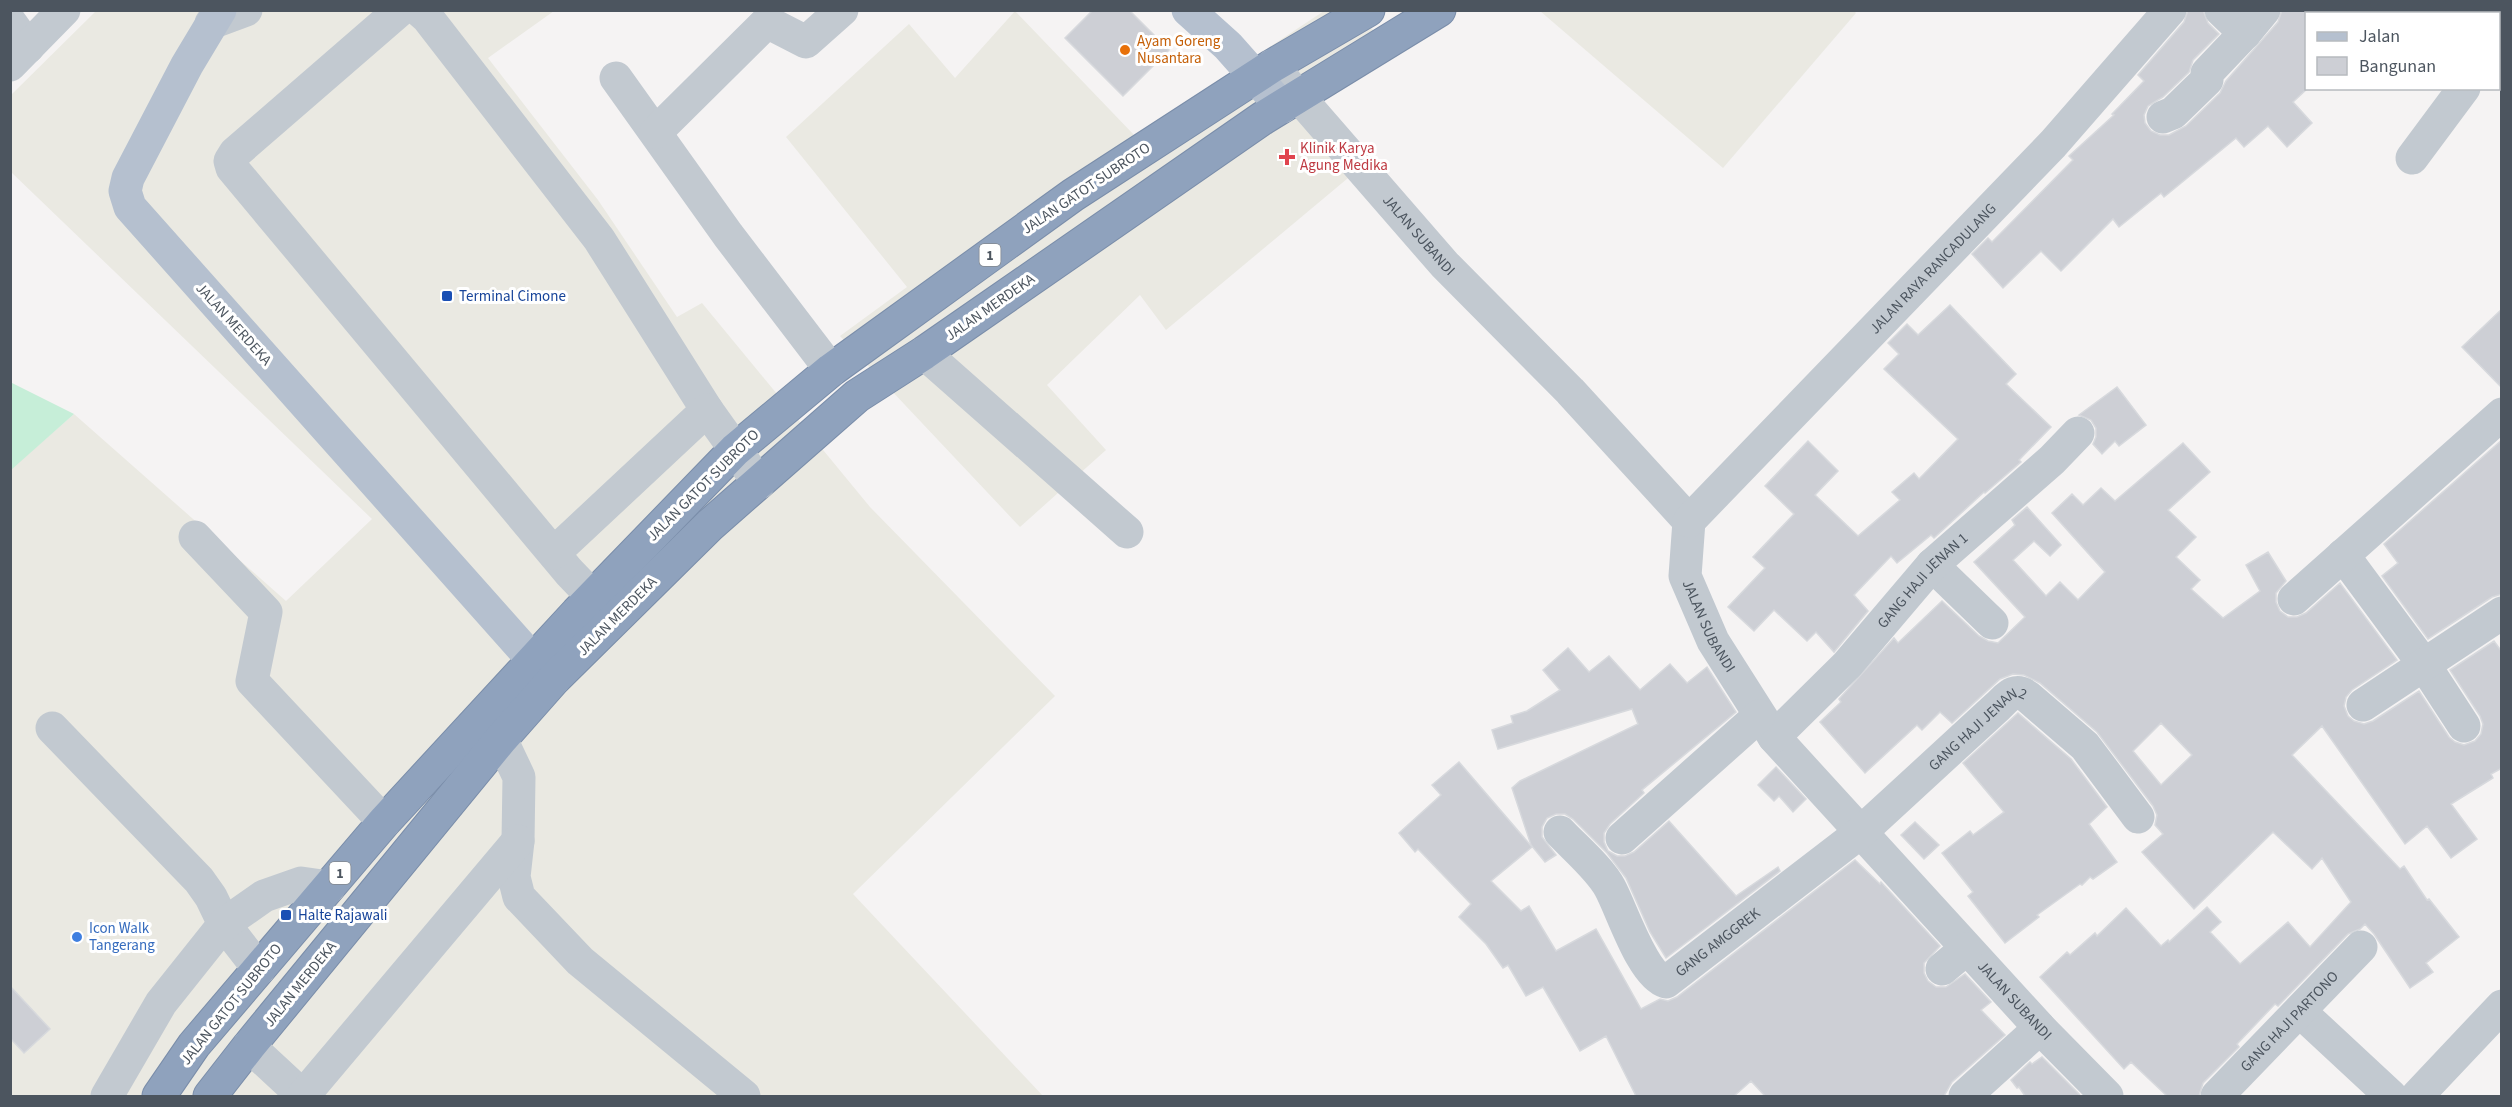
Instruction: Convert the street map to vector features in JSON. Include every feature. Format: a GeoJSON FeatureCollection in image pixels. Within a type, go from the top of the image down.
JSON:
{"type":"FeatureCollection","features":[{"type":"Feature","properties":{"kind":"highway","name":"JALAN GATOT SUBROTO"},"geometry":{"type":"LineString","coordinates":[[159,1096],[194,1045],[384,822],[543,670],[593,597],[735,450],[831,370],[1073,195],[1264,71],[1368,10]]}},
{"type":"Feature","properties":{"kind":"highway","name":"1"},"geometry":{"type":"LineString","coordinates":[[1291,102],[1439,10]]}},
{"type":"Feature","properties":{"kind":"highway","name":"JALAN MERDEKA"},"geometry":{"type":"LineString","coordinates":[[210,1096],[501,739],[543,670],[857,396],[924,353],[1108,224],[1291,102]]}},
{"type":"Feature","properties":{"kind":"main road"},"geometry":{"type":"LineString","coordinates":[[1188,10],[1228,46],[1264,71]]}},
{"type":"Feature","properties":{"kind":"main road","name":"JALAN MERDEKA"},"geometry":{"type":"LineString","coordinates":[[216,17],[187,65],[128,178],[126,200],[543,670]]}},
{"type":"Feature","properties":{"kind":"street"},"geometry":{"type":"LineString","coordinates":[[16,45],[64,10]]}},
{"type":"Feature","properties":{"kind":"street"},"geometry":{"type":"LineString","coordinates":[[216,17],[246,10]]}},
{"type":"Feature","properties":{"kind":"street"},"geometry":{"type":"LineString","coordinates":[[400,10],[235,153],[230,161],[232,168],[569,572],[593,597]]}},
{"type":"Feature","properties":{"kind":"street"},"geometry":{"type":"LineString","coordinates":[[419,10],[427,17],[599,239],[708,410],[759,483]]}},
{"type":"Feature","properties":{"kind":"street"},"geometry":{"type":"LineString","coordinates":[[656,132],[767,22],[806,42],[842,10]]}},
{"type":"Feature","properties":{"kind":"street","name":"JALAN RAYA RANCADULANG"},"geometry":{"type":"LineString","coordinates":[[1689,521],[2052,144],[2170,10]]}},
{"type":"Feature","properties":{"kind":"street"},"geometry":{"type":"LineString","coordinates":[[2163,117],[2173,113],[2207,80],[2207,73],[2255,22],[2221,10]]}},
{"type":"Feature","properties":{"kind":"street","name":"JALAN SUBANDI"},"geometry":{"type":"LineString","coordinates":[[1264,71],[1445,265],[1570,391],[1689,521],[1685,576],[1713,641],[1767,726],[1861,832],[1954,959],[2040,1028],[2107,1096]]}},
{"type":"Feature","properties":{"kind":"street"},"geometry":{"type":"LineString","coordinates":[[616,78],[728,236],[831,370]]}},
{"type":"Feature","properties":{"kind":"street"},"geometry":{"type":"LineString","coordinates":[[2412,158],[2462,90]]}},
{"type":"Feature","properties":{"kind":"street"},"geometry":{"type":"LineString","coordinates":[[924,353],[1127,532]]}},
{"type":"Feature","properties":{"kind":"street"},"geometry":{"type":"LineString","coordinates":[[554,553],[708,410]]}},
{"type":"Feature","properties":{"kind":"street"},"geometry":{"type":"LineString","coordinates":[[2294,598],[2502,414]]}},
{"type":"Feature","properties":{"kind":"street","name":"GANG HAJI JENAN 1"},"geometry":{"type":"LineString","coordinates":[[1622,838],[1847,664],[1932,565],[2052,459],[2078,433]]}},
{"type":"Feature","properties":{"kind":"street"},"geometry":{"type":"LineString","coordinates":[[195,537],[267,612],[252,681],[384,822]]}},
{"type":"Feature","properties":{"kind":"street"},"geometry":{"type":"LineString","coordinates":[[2343,555],[2425,666],[2464,726]]}},
{"type":"Feature","properties":{"kind":"street"},"geometry":{"type":"LineString","coordinates":[[1932,565],[1992,623]]}},
{"type":"Feature","properties":{"kind":"street"},"geometry":{"type":"LineString","coordinates":[[2363,705],[2502,613]]}},
{"type":"Feature","properties":{"kind":"street","name":"GANG HAJI JENAN 2"},"geometry":{"type":"LineString","coordinates":[[1861,832],[1996,707],[2019,691],[2085,746],[2138,817]]}},
{"type":"Feature","properties":{"kind":"street"},"geometry":{"type":"LineString","coordinates":[[52,728],[199,880],[211,897],[224,924],[259,969]]}},
{"type":"Feature","properties":{"kind":"street"},"geometry":{"type":"LineString","coordinates":[[501,739],[519,777],[518,841],[514,878],[519,897],[580,960],[744,1096]]}},
{"type":"Feature","properties":{"kind":"street","name":"GANG AMGGREK"},"geometry":{"type":"LineString","coordinates":[[1560,832],[1609,885],[1647,964],[1662,981],[1666,982],[1861,832]]}},
{"type":"Feature","properties":{"kind":"street"},"geometry":{"type":"LineString","coordinates":[[249,1046],[303,1096],[518,841]]}},
{"type":"Feature","properties":{"kind":"street"},"geometry":{"type":"LineString","coordinates":[[107,1096],[161,1003],[224,924],[264,896],[301,883],[329,887]]}},
{"type":"Feature","properties":{"kind":"street","name":"GANG HAJI PARTONO"},"geometry":{"type":"LineString","coordinates":[[2217,1096],[2361,947]]}},
{"type":"Feature","properties":{"kind":"street"},"geometry":{"type":"LineString","coordinates":[[2416,1096],[2502,1006]]}},
{"type":"Feature","properties":{"kind":"street"},"geometry":{"type":"LineString","coordinates":[[2308,1018],[2391,1096]]}},
{"type":"Feature","properties":{"kind":"street"},"geometry":{"type":"LineString","coordinates":[[1965,1096],[2040,1028]]}},
{"type":"Feature","properties":{"kind":"shaded area"},"geometry":{"type":"Polygon","coordinates":[[[1853,10],[1856,13],[1723,168],[1540,11],[1853,10]]]}},
{"type":"Feature","properties":{"kind":"shaded area"},"geometry":{"type":"Polygon","coordinates":[[[96,11],[554,11],[488,58],[598,200],[677,317],[702,303],[870,507],[1055,696],[853,894],[1043,1096],[11,1096],[10,470],[74,414],[286,601],[372,519],[11,172],[11,95],[96,11]]]}},
{"type":"Feature","properties":{"kind":"shaded area"},"geometry":{"type":"Polygon","coordinates":[[[1015,11],[1135,136],[1324,11],[1352,11],[1381,37],[1312,90],[1372,158],[1166,330],[1140,295],[1047,385],[1106,450],[1020,527],[840,336],[907,287],[786,137],[909,24],[955,78],[1015,11]]]}},
{"type":"Feature","properties":{"kind":"green space"},"geometry":{"type":"Polygon","coordinates":[[[10,382],[74,414],[11,470],[10,470],[10,382]]]}},
{"type":"Feature","properties":{"kind":"building"},"geometry":{"type":"Polygon","coordinates":[[[1093,10],[1129,10],[1169,50],[1123,96],[1065,38],[1093,10]]]}},
{"type":"Feature","properties":{"kind":"building"},"geometry":{"type":"Polygon","coordinates":[[[2188,10],[2203,10],[2208,23],[2219,34],[2193,60],[2189,72],[2163,97],[2148,106],[2144,115],[2145,123],[2151,131],[2160,135],[2169,135],[2186,126],[2220,93],[2226,81],[2278,22],[2282,10],[2307,10],[2305,12],[2306,90],[2293,102],[2312,123],[2287,147],[2268,126],[2244,147],[2236,138],[2164,197],[2161,193],[2119,227],[2113,219],[2061,271],[2041,251],[2003,288],[1972,254],[1988,238],[1992,242],[2073,160],[2069,156],[2114,115],[2112,114],[2144,81],[2138,75],[2184,22],[2188,10]]]}},
{"type":"Feature","properties":{"kind":"building"},"geometry":{"type":"Polygon","coordinates":[[[1950,305],[2016,374],[2006,384],[2051,427],[2019,460],[2021,462],[1934,538],[1931,535],[1897,563],[1891,556],[1854,595],[1868,611],[1834,652],[1816,632],[1807,641],[1774,610],[1754,631],[1728,607],[1765,568],[1753,557],[1794,514],[1765,486],[1808,441],[1838,471],[1815,495],[1858,536],[1900,500],[1892,492],[1914,473],[1919,479],[1958,439],[1884,369],[1899,354],[1888,343],[1907,324],[1918,335],[1950,305]]]}},
{"type":"Feature","properties":{"kind":"building"},"geometry":{"type":"Polygon","coordinates":[[[2502,309],[2502,388],[2462,347],[2502,309]]]}},
{"type":"Feature","properties":{"kind":"building"},"geometry":{"type":"Polygon","coordinates":[[[2117,387],[2146,425],[2119,446],[2115,441],[2102,454],[2093,444],[2096,428],[2091,420],[2079,415],[2117,387]]]}},
{"type":"Feature","properties":{"kind":"building"},"geometry":{"type":"Polygon","coordinates":[[[2502,440],[2502,594],[2492,597],[2428,639],[2382,576],[2398,563],[2384,544],[2502,440]]]}},
{"type":"Feature","properties":{"kind":"building"},"geometry":{"type":"Polygon","coordinates":[[[2183,443],[2210,472],[2168,510],[2196,537],[2176,557],[2200,580],[2191,589],[2223,618],[2260,591],[2246,565],[2268,552],[2286,581],[2276,593],[2276,602],[2280,611],[2288,617],[2297,617],[2306,613],[2340,583],[2397,660],[2352,690],[2346,697],[2344,706],[2348,716],[2354,721],[2364,724],[2373,721],[2419,691],[2449,737],[2464,745],[2475,741],[2481,734],[2483,724],[2450,670],[2494,641],[2502,652],[2502,768],[2491,774],[2493,778],[2451,804],[2477,839],[2451,858],[2427,826],[2405,844],[2322,726],[2292,755],[2400,869],[2404,866],[2427,900],[2429,899],[2459,937],[2426,963],[2433,972],[2410,988],[2365,924],[2348,934],[2278,1006],[2275,1004],[2237,1044],[2239,1047],[2203,1083],[2199,1096],[2167,1096],[2131,1062],[2124,1069],[2040,977],[2067,952],[2070,955],[2095,933],[2097,936],[2126,908],[2161,946],[2168,940],[2169,942],[2207,907],[2221,922],[2210,932],[2240,964],[2288,922],[2310,947],[2351,902],[2322,858],[2312,869],[2273,832],[2194,909],[2142,852],[2163,834],[2155,825],[2157,815],[2153,806],[2097,732],[2040,683],[2024,675],[2013,674],[2000,679],[1952,723],[1940,712],[1922,730],[1917,725],[1865,773],[1820,722],[1841,702],[1839,699],[1894,638],[1898,643],[1942,601],[1979,636],[1998,643],[2025,617],[1974,562],[2015,525],[2012,520],[2027,507],[2061,545],[2050,556],[2034,541],[2013,560],[2046,596],[2060,582],[2078,600],[2105,572],[2052,513],[2072,494],[2083,505],[2101,488],[2115,501],[2183,443]],[[2161,723],[2133,751],[2161,785],[2192,755],[2161,723]]]}},
{"type":"Feature","properties":{"kind":"building"},"geometry":{"type":"Polygon","coordinates":[[[1568,648],[1589,672],[1609,656],[1640,690],[1670,664],[1687,683],[1707,667],[1736,712],[1642,790],[1644,793],[1610,824],[1604,833],[1604,842],[1608,851],[1617,856],[1625,856],[1634,852],[1669,821],[1736,896],[1778,867],[1780,871],[1666,958],[1650,932],[1626,878],[1607,853],[1573,819],[1565,814],[1556,814],[1547,818],[1542,827],[1542,837],[1556,855],[1545,862],[1531,845],[1512,788],[1520,781],[1638,724],[1632,709],[1498,749],[1492,730],[1513,723],[1511,716],[1527,711],[1560,690],[1543,670],[1568,648]]]}},
{"type":"Feature","properties":{"kind":"building"},"geometry":{"type":"Polygon","coordinates":[[[2018,713],[2071,759],[2107,807],[2089,824],[2117,862],[2093,879],[2090,877],[2082,885],[2080,884],[2037,915],[2039,917],[2005,943],[1968,896],[1973,892],[1942,853],[1970,831],[1973,835],[2004,812],[1963,763],[2018,713]]]}},
{"type":"Feature","properties":{"kind":"building"},"geometry":{"type":"Polygon","coordinates":[[[1459,762],[1532,847],[1491,881],[1521,911],[1529,906],[1556,951],[1596,929],[1641,1009],[1660,999],[1668,1001],[1677,997],[1855,860],[1880,884],[1881,882],[1940,946],[1924,963],[1924,973],[1928,981],[1936,987],[1946,987],[1965,974],[1991,1002],[1981,1010],[2005,1035],[1952,1082],[1944,1096],[1765,1096],[1751,1081],[1734,1096],[1636,1096],[1606,1036],[1580,1051],[1543,987],[1526,996],[1508,965],[1503,968],[1486,944],[1459,917],[1471,904],[1418,849],[1415,852],[1399,833],[1441,795],[1432,785],[1459,762]]]}},
{"type":"Feature","properties":{"kind":"building"},"geometry":{"type":"Polygon","coordinates":[[[1776,767],[1806,799],[1793,812],[1779,796],[1774,801],[1758,785],[1776,767]]]}},
{"type":"Feature","properties":{"kind":"building"},"geometry":{"type":"Polygon","coordinates":[[[1915,822],[1939,845],[1924,859],[1901,835],[1915,822]]]}},
{"type":"Feature","properties":{"kind":"building"},"geometry":{"type":"Polygon","coordinates":[[[10,986],[50,1029],[24,1053],[10,1038],[10,986]]]}},
{"type":"Feature","properties":{"kind":"building"},"geometry":{"type":"Polygon","coordinates":[[[2042,1057],[2080,1096],[2025,1096],[2019,1087],[2017,1088],[2011,1080],[2030,1062],[2032,1064],[2042,1057]]]}},
{"type":"Feature","properties":{"kind":"place","name":"Ayam Goreng Nusantara"},"geometry":{"type":"Point","coordinates":[1125,50]}},
{"type":"Feature","properties":{"kind":"place","name":"Klinik Karya Agung Medika"},"geometry":{"type":"Point","coordinates":[1287,157]}},
{"type":"Feature","properties":{"kind":"place","name":"Terminal Cimone"},"geometry":{"type":"Point","coordinates":[447,296]}},
{"type":"Feature","properties":{"kind":"place","name":"Halte Rajawali"},"geometry":{"type":"Point","coordinates":[286,915]}},
{"type":"Feature","properties":{"kind":"place","name":"Icon Walk Tangerang"},"geometry":{"type":"Point","coordinates":[77,937]}}]}
